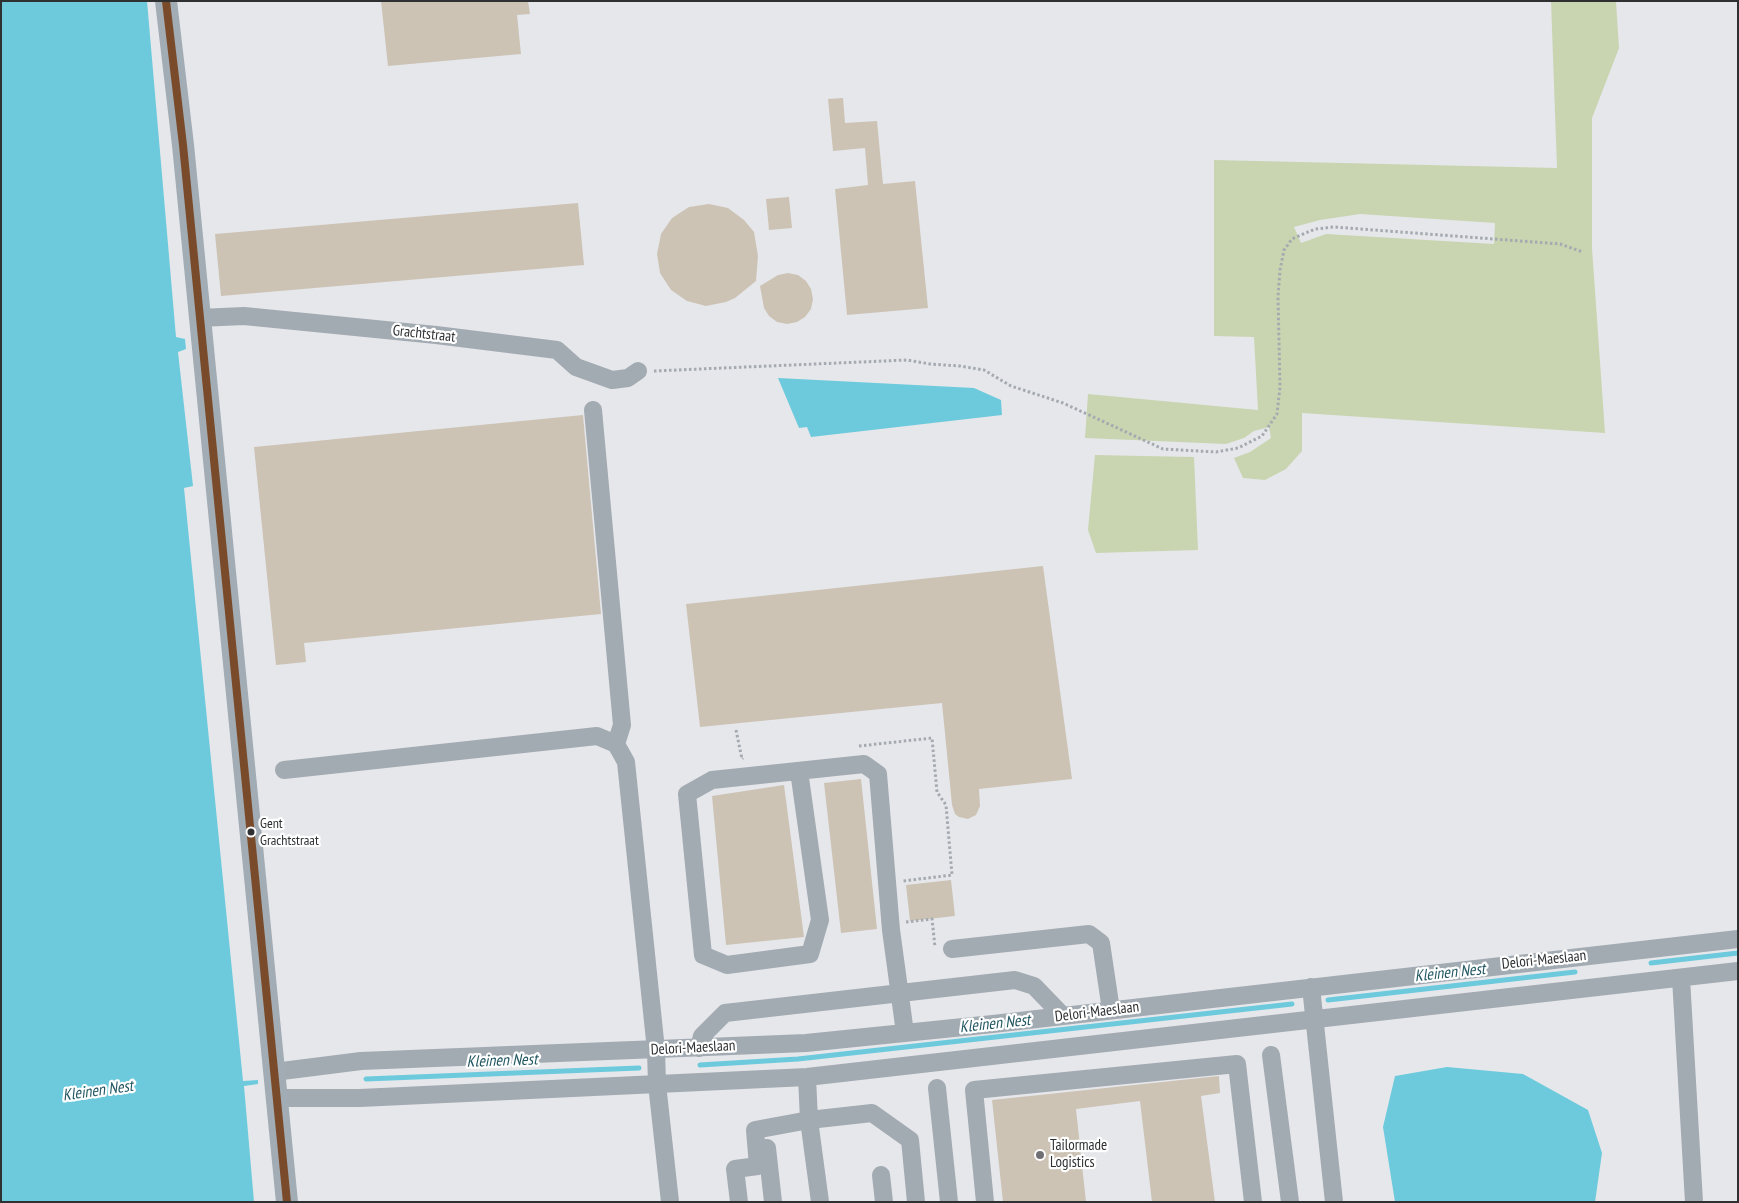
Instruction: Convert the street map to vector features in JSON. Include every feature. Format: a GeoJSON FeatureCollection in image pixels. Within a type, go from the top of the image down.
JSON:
{"type":"FeatureCollection","features":[{"type":"Feature","properties":{"kind":"main road"},"geometry":{"type":"LineString","coordinates":[[166,1],[183,145],[287,1202]]}},
{"type":"Feature","properties":{"kind":"street","name":"Grachtstraat"},"geometry":{"type":"LineString","coordinates":[[199,318],[244,316],[436,335],[557,350],[576,367],[612,380],[628,378],[638,370]]}},
{"type":"Feature","properties":{"kind":"street"},"geometry":{"type":"LineString","coordinates":[[593,410],[622,725],[616,744]]}},
{"type":"Feature","properties":{"kind":"street"},"geometry":{"type":"LineString","coordinates":[[284,770],[597,736],[616,744],[626,762],[670,1202]]}},
{"type":"Feature","properties":{"kind":"street"},"geometry":{"type":"LineString","coordinates":[[799,771],[820,920],[810,954],[727,965],[703,955],[687,794],[712,780],[864,764],[878,774],[891,930],[905,1033]]}},
{"type":"Feature","properties":{"kind":"street"},"geometry":{"type":"LineString","coordinates":[[952,949],[1089,934],[1101,943],[1111,1010]]}},
{"type":"Feature","properties":{"kind":"street","name":"Delori-Maeslaan"},"geometry":{"type":"LineString","coordinates":[[274,1072],[361,1061],[806,1043],[1063,1016],[1738,938]]}},
{"type":"Feature","properties":{"kind":"street"},"geometry":{"type":"LineString","coordinates":[[277,1098],[360,1098],[807,1077],[1738,971]]}},
{"type":"Feature","properties":{"kind":"street"},"geometry":{"type":"LineString","coordinates":[[1681,978],[1694,1202]]}},
{"type":"Feature","properties":{"kind":"street"},"geometry":{"type":"LineString","coordinates":[[699,1048],[702,1036],[725,1013],[1015,980],[1034,986],[1063,1016]]}},
{"type":"Feature","properties":{"kind":"street"},"geometry":{"type":"LineString","coordinates":[[1311,987],[1334,1202]]}},
{"type":"Feature","properties":{"kind":"street"},"geometry":{"type":"LineString","coordinates":[[1271,1054],[1290,1202]]}},
{"type":"Feature","properties":{"kind":"street"},"geometry":{"type":"LineString","coordinates":[[985,1202],[974,1090],[1237,1064],[1253,1202]]}},
{"type":"Feature","properties":{"kind":"street"},"geometry":{"type":"LineString","coordinates":[[807,1077],[810,1126],[820,1202]]}},
{"type":"Feature","properties":{"kind":"street"},"geometry":{"type":"LineString","coordinates":[[937,1088],[949,1202]]}},
{"type":"Feature","properties":{"kind":"street"},"geometry":{"type":"LineString","coordinates":[[739,1202],[735,1169],[758,1166],[755,1130],[810,1126],[872,1113],[910,1140],[916,1202]]}},
{"type":"Feature","properties":{"kind":"street"},"geometry":{"type":"LineString","coordinates":[[765,1128],[773,1202]]}},
{"type":"Feature","properties":{"kind":"street"},"geometry":{"type":"LineString","coordinates":[[881,1175],[884,1202]]}},
{"type":"Feature","properties":{"kind":"path"},"geometry":{"type":"LineString","coordinates":[[638,370],[907,360],[960,366],[984,370],[1011,386],[1063,403],[1163,449],[1216,452],[1238,448],[1262,436],[1277,414],[1280,387],[1278,297],[1280,270],[1284,250],[1292,239],[1315,229],[1334,227],[1560,244],[1583,252]]}},
{"type":"Feature","properties":{"kind":"green space"},"geometry":{"type":"Polygon","coordinates":[[[1551,1],[1616,1],[1619,48],[1592,118],[1592,248],[1605,433],[1302,413],[1302,451],[1286,469],[1265,480],[1243,478],[1234,458],[1250,452],[1271,438],[1269,427],[1254,431],[1244,438],[1226,444],[1085,438],[1088,394],[1258,410],[1254,337],[1214,336],[1214,160],[1557,168],[1551,1]],[[1360,214],[1320,220],[1294,227],[1301,243],[1326,234],[1494,244],[1495,223],[1360,214]]]}},
{"type":"Feature","properties":{"kind":"green space"},"geometry":{"type":"Polygon","coordinates":[[[1095,455],[1194,457],[1198,550],[1096,553],[1088,530],[1095,455]]]}},
{"type":"Feature","properties":{"kind":"water"},"geometry":{"type":"Polygon","coordinates":[[[1,1],[147,1],[176,337],[185,339],[186,349],[178,352],[193,486],[184,488],[243,1081],[258,1080],[258,1084],[244,1086],[254,1202],[1,1202],[1,1]]]}},
{"type":"Feature","properties":{"kind":"water"},"geometry":{"type":"Polygon","coordinates":[[[778,378],[974,388],[1001,400],[1002,415],[811,437],[807,427],[799,428],[778,378]]]}},
{"type":"Feature","properties":{"kind":"water"},"geometry":{"type":"Polygon","coordinates":[[[1447,1067],[1523,1074],[1588,1110],[1602,1153],[1595,1202],[1395,1202],[1383,1127],[1395,1076],[1447,1067]]]}},
{"type":"Feature","properties":{"kind":"building"},"geometry":{"type":"Polygon","coordinates":[[[381,1],[528,1],[530,14],[517,15],[521,54],[388,66],[381,1]]]}},
{"type":"Feature","properties":{"kind":"building"},"geometry":{"type":"Polygon","coordinates":[[[843,98],[845,123],[877,121],[883,184],[915,181],[928,308],[847,315],[835,189],[868,185],[865,148],[833,151],[828,99],[843,98]]]}},
{"type":"Feature","properties":{"kind":"building"},"geometry":{"type":"Polygon","coordinates":[[[789,197],[792,228],[769,230],[766,199],[789,197]]]}},
{"type":"Feature","properties":{"kind":"building"},"geometry":{"type":"Polygon","coordinates":[[[578,203],[584,265],[221,296],[215,234],[578,203]]]}},
{"type":"Feature","properties":{"kind":"building"},"geometry":{"type":"Polygon","coordinates":[[[709,204],[728,208],[744,220],[754,232],[758,256],[756,281],[735,298],[706,306],[687,301],[671,290],[660,273],[657,254],[661,234],[672,218],[689,207],[709,204]]]}},
{"type":"Feature","properties":{"kind":"building"},"geometry":{"type":"Polygon","coordinates":[[[788,273],[798,275],[806,281],[811,289],[813,299],[811,309],[805,317],[797,322],[787,324],[777,322],[769,316],[764,308],[760,286],[778,275],[788,273]]]}},
{"type":"Feature","properties":{"kind":"building"},"geometry":{"type":"Polygon","coordinates":[[[583,415],[601,614],[304,643],[306,662],[276,665],[254,447],[583,415]]]}},
{"type":"Feature","properties":{"kind":"building"},"geometry":{"type":"Polygon","coordinates":[[[1043,566],[1072,779],[979,789],[980,806],[976,815],[968,819],[959,817],[955,814],[952,805],[942,703],[700,727],[686,604],[1043,566]]]}},
{"type":"Feature","properties":{"kind":"building"},"geometry":{"type":"Polygon","coordinates":[[[861,779],[877,929],[841,933],[824,783],[861,779]]]}},
{"type":"Feature","properties":{"kind":"building"},"geometry":{"type":"Polygon","coordinates":[[[784,785],[804,937],[726,945],[712,796],[784,785]]]}},
{"type":"Feature","properties":{"kind":"building"},"geometry":{"type":"Polygon","coordinates":[[[951,880],[955,916],[910,921],[906,885],[951,880]]]}},
{"type":"Feature","properties":{"kind":"building","name":"Tailormade Logistics"},"geometry":{"type":"Polygon","coordinates":[[[1219,1076],[1220,1093],[1201,1096],[1215,1202],[1152,1202],[1140,1101],[1076,1109],[1086,1202],[1003,1202],[992,1100],[1219,1076]]]}},
{"type":"Feature","properties":{"kind":"waterway","name":"Kleinen Nest"},"geometry":{"type":"LineString","coordinates":[[1651,963],[1738,953]]}},
{"type":"Feature","properties":{"kind":"waterway","name":"Kleinen Nest"},"geometry":{"type":"LineString","coordinates":[[1328,1000],[1575,972]]}},
{"type":"Feature","properties":{"kind":"waterway","name":"Kleinen Nest"},"geometry":{"type":"LineString","coordinates":[[700,1065],[798,1059],[1292,1004]]}},
{"type":"Feature","properties":{"kind":"waterway","name":"Kleinen Nest"},"geometry":{"type":"LineString","coordinates":[[366,1079],[639,1068]]}},
{"type":"Feature","properties":{"kind":"transit line"},"geometry":{"type":"LineString","coordinates":[[166,1],[183,145],[287,1202]]}},
{"type":"Feature","properties":{"kind":"place","name":"Gent Grachtstraat"},"geometry":{"type":"Point","coordinates":[251,832]}},
{"type":"Feature","properties":{"kind":"place","name":"Tailormade Logistics"},"geometry":{"type":"Point","coordinates":[1040,1155]}}]}
